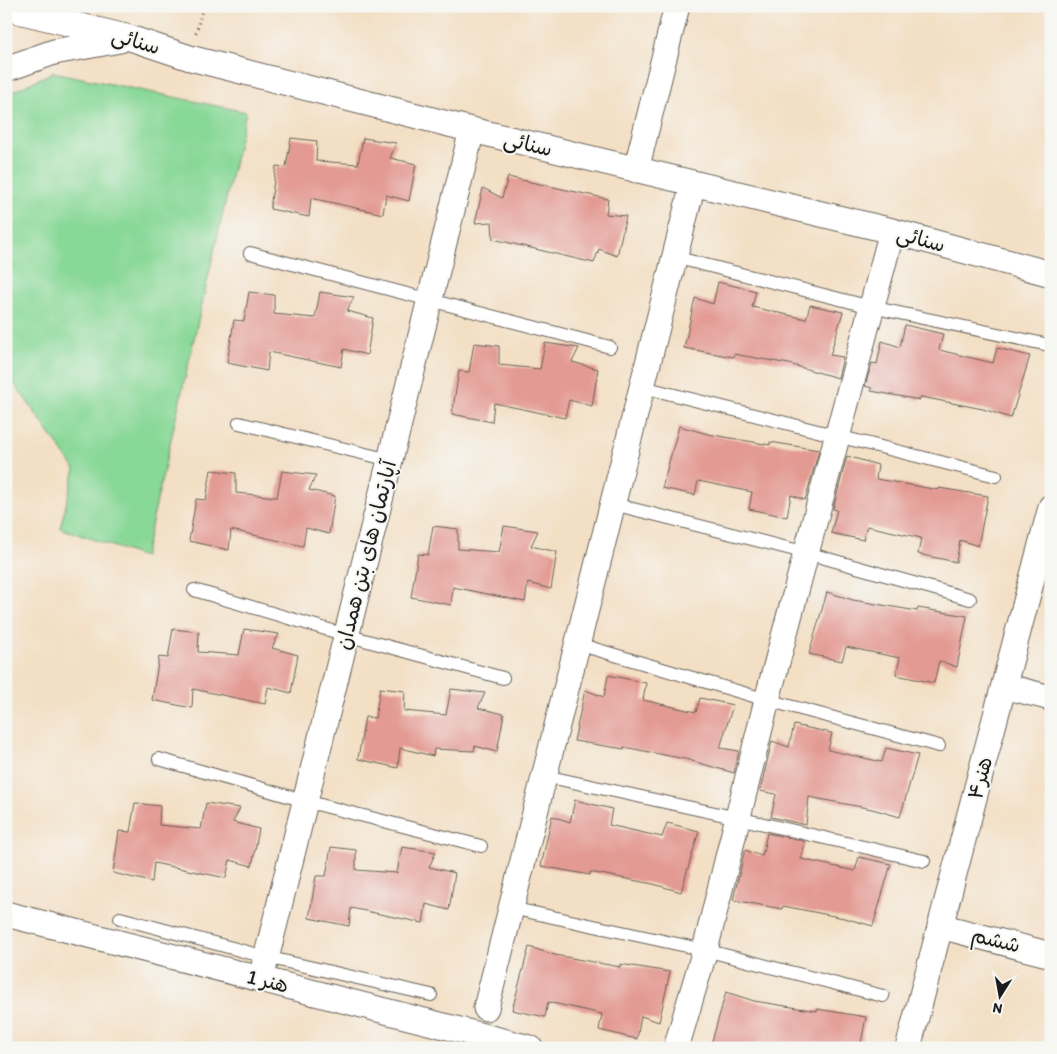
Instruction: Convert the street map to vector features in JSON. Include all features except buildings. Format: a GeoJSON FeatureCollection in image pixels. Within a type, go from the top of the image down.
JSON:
{"type":"FeatureCollection","features":[{"type":"Feature","properties":{"kind":"street"},"geometry":{"type":"LineString","coordinates":[[636,170],[677,6]]}},
{"type":"Feature","properties":{"kind":"street","name":"سنائی"},"geometry":{"type":"LineString","coordinates":[[6,8],[130,38],[190,58],[472,130],[892,231],[1051,274]]}},
{"type":"Feature","properties":{"kind":"street"},"geometry":{"type":"LineString","coordinates":[[6,69],[54,52],[130,38]]}},
{"type":"Feature","properties":{"kind":"street","name":"آپارتمان های بتن همدان"},"geometry":{"type":"LineString","coordinates":[[263,968],[472,130]]}},
{"type":"Feature","properties":{"kind":"street"},"geometry":{"type":"LineString","coordinates":[[486,1008],[693,184]]}},
{"type":"Feature","properties":{"kind":"street"},"geometry":{"type":"LineString","coordinates":[[676,1048],[705,950],[767,700],[892,231]]}},
{"type":"Feature","properties":{"kind":"street","name":"هنر۴"},"geometry":{"type":"LineString","coordinates":[[908,1048],[1051,507]]}},
{"type":"Feature","properties":{"kind":"street"},"geometry":{"type":"LineString","coordinates":[[1004,686],[1051,698]]}},
{"type":"Feature","properties":{"kind":"street","name":"هنر 1"},"geometry":{"type":"LineString","coordinates":[[6,914],[263,968],[494,1043],[530,1048]]}},
{"type":"Feature","properties":{"kind":"street","name":"ششم"},"geometry":{"type":"LineString","coordinates":[[940,926],[1051,955]]}},
{"type":"Feature","properties":{"kind":"lane"},"geometry":{"type":"LineString","coordinates":[[250,253],[610,347]]}},
{"type":"Feature","properties":{"kind":"lane"},"geometry":{"type":"LineString","coordinates":[[674,257],[871,306],[1044,344]]}},
{"type":"Feature","properties":{"kind":"lane"},"geometry":{"type":"LineString","coordinates":[[642,387],[996,476]]}},
{"type":"Feature","properties":{"kind":"lane"},"geometry":{"type":"LineString","coordinates":[[239,422],[390,460]]}},
{"type":"Feature","properties":{"kind":"lane"},"geometry":{"type":"LineString","coordinates":[[613,504],[807,553],[970,598]]}},
{"type":"Feature","properties":{"kind":"lane"},"geometry":{"type":"LineString","coordinates":[[194,590],[503,678]]}},
{"type":"Feature","properties":{"kind":"lane"},"geometry":{"type":"LineString","coordinates":[[578,644],[767,700],[939,746]]}},
{"type":"Feature","properties":{"kind":"lane"},"geometry":{"type":"LineString","coordinates":[[159,759],[305,801],[481,846]]}},
{"type":"Feature","properties":{"kind":"lane"},"geometry":{"type":"LineString","coordinates":[[545,776],[924,861]]}},
{"type":"Feature","properties":{"kind":"lane"},"geometry":{"type":"LineString","coordinates":[[512,908],[705,950],[883,996]]}},
{"type":"Feature","properties":{"kind":"lane"},"geometry":{"type":"LineString","coordinates":[[120,918],[263,968],[431,996]]}},
{"type":"Feature","properties":{"kind":"lane"},"geometry":{"type":"LineString","coordinates":[[486,1008],[494,1043]]}},
{"type":"Feature","properties":{"kind":"green space"},"geometry":{"type":"Polygon","coordinates":[[[53,72],[246,112],[144,557],[60,528],[75,469],[6,372],[6,95],[53,72]]]}}]}
